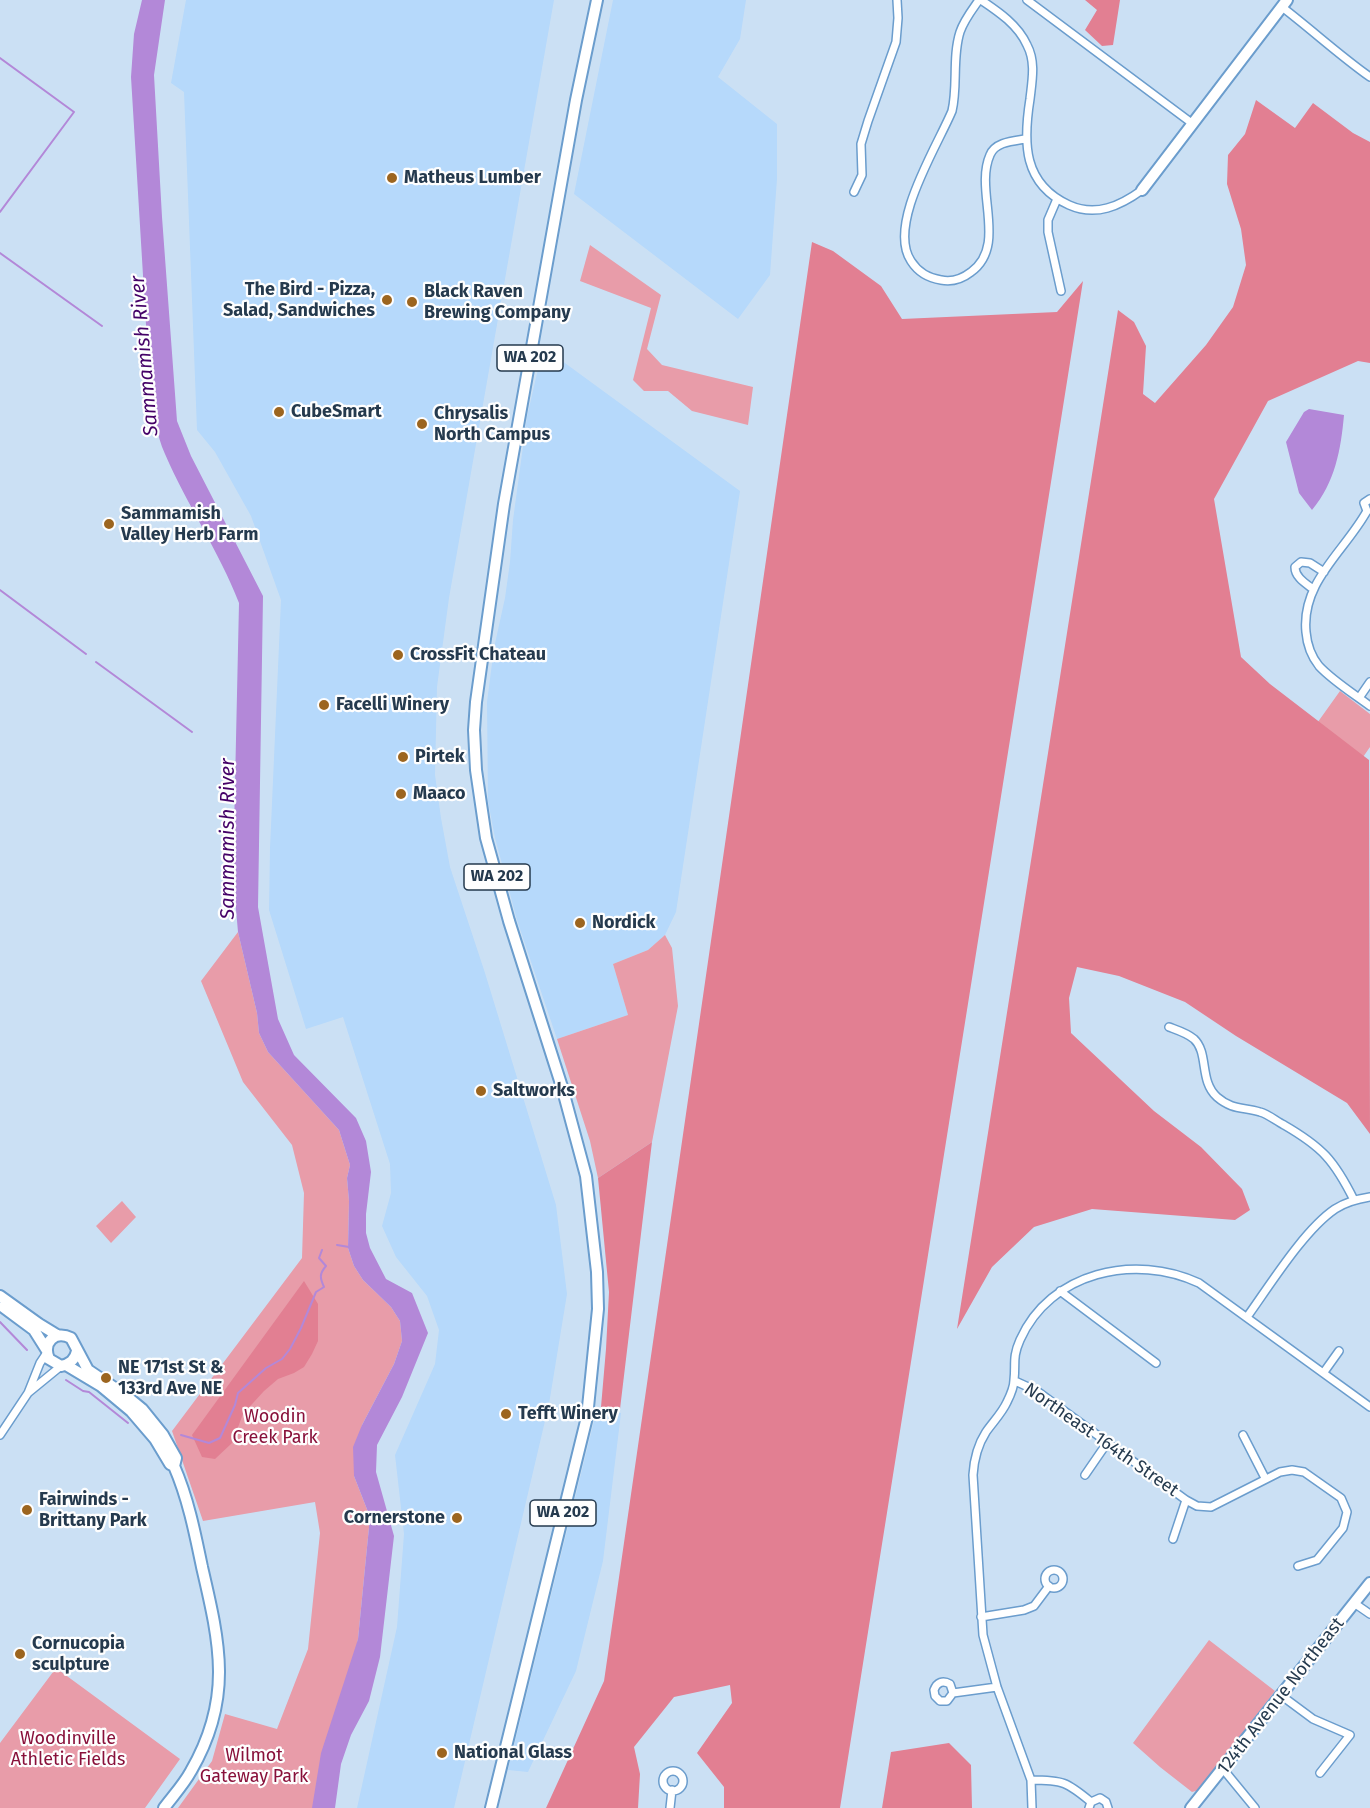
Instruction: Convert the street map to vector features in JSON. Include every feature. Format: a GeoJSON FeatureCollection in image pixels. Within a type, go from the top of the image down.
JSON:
{"type":"FeatureCollection","features":[{"type":"Feature","properties":{"kind":"main road","name":"WA 202"},"geometry":{"type":"LineString","coordinates":[[491,1808],[587,1417],[598,1309],[597,1272],[586,1176],[562,1088],[509,921],[486,838],[476,770],[474,730],[482,649],[504,504],[561,180],[597,0]]}},
{"type":"Feature","properties":{"kind":"main road"},"geometry":{"type":"LineString","coordinates":[[1142,190],[1285,3]]}},
{"type":"Feature","properties":{"kind":"main road"},"geometry":{"type":"LineString","coordinates":[[0,1296],[57,1335]]}},
{"type":"Feature","properties":{"kind":"main road"},"geometry":{"type":"LineString","coordinates":[[0,1305],[34,1330],[52,1362],[63,1365],[107,1390],[131,1411],[152,1434],[170,1464],[174,1466]]}},
{"type":"Feature","properties":{"kind":"main road"},"geometry":{"type":"LineString","coordinates":[[46,1352],[49,1340],[57,1335],[62,1334],[71,1338],[88,1370],[125,1395],[150,1418],[176,1458],[174,1466],[190,1512],[216,1626],[220,1660],[218,1697],[209,1733],[191,1772],[164,1808]]}},
{"type":"Feature","properties":{"kind":"main road"},"geometry":{"type":"LineString","coordinates":[[63,1365],[74,1360],[77,1351]]}},
{"type":"Feature","properties":{"kind":"main road","name":"124th Avenue Northeast"},"geometry":{"type":"LineString","coordinates":[[1191,1808],[1370,1583]]}},
{"type":"Feature","properties":{"kind":"street"},"geometry":{"type":"LineString","coordinates":[[854,192],[862,175],[861,144],[896,42],[897,0]]}},
{"type":"Feature","properties":{"kind":"street"},"geometry":{"type":"LineString","coordinates":[[1025,139],[1007,141],[990,152],[987,162],[986,188],[988,237],[982,262],[966,275],[954,280],[941,280],[926,276],[916,268],[908,256],[905,246],[905,225],[918,183],[952,111],[956,96],[960,32],[968,15],[980,0],[1013,25],[1027,44],[1032,61],[1033,80],[1025,139],[1028,159],[1035,177],[1057,199],[1085,211],[1100,210],[1124,203],[1142,190]]}},
{"type":"Feature","properties":{"kind":"street"},"geometry":{"type":"LineString","coordinates":[[1027,0],[1194,124]]}},
{"type":"Feature","properties":{"kind":"street"},"geometry":{"type":"LineString","coordinates":[[1285,3],[1335,51],[1370,77]]}},
{"type":"Feature","properties":{"kind":"street"},"geometry":{"type":"LineString","coordinates":[[1057,199],[1048,220],[1048,232],[1061,291]]}},
{"type":"Feature","properties":{"kind":"street"},"geometry":{"type":"LineString","coordinates":[[1370,499],[1364,503],[1368,511],[1312,589],[1306,608],[1305,623],[1311,653],[1320,666],[1370,706]]}},
{"type":"Feature","properties":{"kind":"street"},"geometry":{"type":"LineString","coordinates":[[1312,589],[1295,572],[1295,567],[1301,562],[1310,563],[1324,572]]}},
{"type":"Feature","properties":{"kind":"street"},"geometry":{"type":"LineString","coordinates":[[1359,698],[1370,682]]}},
{"type":"Feature","properties":{"kind":"street"},"geometry":{"type":"LineString","coordinates":[[1169,1027],[1196,1040],[1207,1083],[1218,1097],[1236,1109],[1261,1112],[1309,1140],[1329,1156],[1354,1200]]}},
{"type":"Feature","properties":{"kind":"street"},"geometry":{"type":"LineString","coordinates":[[1247,1317],[1305,1238],[1321,1221],[1336,1209],[1354,1200],[1370,1197]]}},
{"type":"Feature","properties":{"kind":"street"},"geometry":{"type":"LineString","coordinates":[[1032,1808],[1032,1780],[997,1688],[982,1635],[973,1475],[975,1456],[980,1443],[1007,1402],[1014,1381],[1014,1358],[1020,1340],[1044,1304],[1060,1291],[1083,1278],[1109,1272],[1138,1268],[1163,1270],[1183,1275],[1199,1282],[1370,1407]]}},
{"type":"Feature","properties":{"kind":"street"},"geometry":{"type":"LineString","coordinates":[[1060,1291],[1156,1364]]}},
{"type":"Feature","properties":{"kind":"street"},"geometry":{"type":"LineString","coordinates":[[1324,1372],[1339,1351]]}},
{"type":"Feature","properties":{"kind":"street"},"geometry":{"type":"LineString","coordinates":[[0,1435],[28,1393],[46,1352]]}},
{"type":"Feature","properties":{"kind":"street"},"geometry":{"type":"LineString","coordinates":[[28,1393],[63,1365]]}},
{"type":"Feature","properties":{"kind":"street","name":"Northeast 164th Street"},"geometry":{"type":"LineString","coordinates":[[1014,1381],[1037,1391],[1186,1500]]}},
{"type":"Feature","properties":{"kind":"street"},"geometry":{"type":"LineString","coordinates":[[1243,1435],[1265,1478]]}},
{"type":"Feature","properties":{"kind":"street"},"geometry":{"type":"LineString","coordinates":[[1085,1475],[1107,1443]]}},
{"type":"Feature","properties":{"kind":"street"},"geometry":{"type":"LineString","coordinates":[[1173,1539],[1186,1500],[1205,1508],[1211,1507],[1265,1478],[1292,1470],[1304,1472],[1341,1498],[1347,1512],[1343,1528],[1317,1560],[1298,1566]]}},
{"type":"Feature","properties":{"kind":"street"},"geometry":{"type":"LineString","coordinates":[[981,1617],[1024,1610],[1034,1606],[1049,1586]]}},
{"type":"Feature","properties":{"kind":"street"},"geometry":{"type":"LineString","coordinates":[[1354,1603],[1370,1614]]}},
{"type":"Feature","properties":{"kind":"street"},"geometry":{"type":"LineString","coordinates":[[953,1694],[997,1688]]}},
{"type":"Feature","properties":{"kind":"street"},"geometry":{"type":"LineString","coordinates":[[1282,1696],[1313,1719],[1350,1735],[1320,1773]]}},
{"type":"Feature","properties":{"kind":"street"},"geometry":{"type":"LineString","coordinates":[[1223,1769],[1255,1808]]}},
{"type":"Feature","properties":{"kind":"street"},"geometry":{"type":"LineString","coordinates":[[1032,1780],[1065,1782],[1090,1805],[1100,1798],[1106,1802],[1108,1808]]}},
{"type":"Feature","properties":{"kind":"street"},"geometry":{"type":"LineString","coordinates":[[670,1808],[672,1790]]}},
{"type":"Feature","properties":{"kind":"shaded area"},"geometry":{"type":"Polygon","coordinates":[[[142,0],[165,0],[154,75],[177,421],[191,456],[263,596],[258,907],[278,1019],[294,1055],[356,1118],[366,1141],[371,1172],[366,1214],[366,1233],[370,1248],[386,1279],[412,1293],[428,1333],[402,1397],[377,1445],[376,1472],[394,1536],[380,1657],[369,1701],[351,1735],[341,1764],[335,1808],[312,1808],[321,1753],[358,1639],[370,1517],[354,1476],[353,1447],[394,1364],[402,1341],[400,1321],[391,1307],[363,1280],[354,1266],[348,1248],[347,1178],[350,1165],[339,1130],[268,1052],[259,1033],[257,1013],[238,932],[233,875],[239,603],[165,454],[157,431],[150,391],[131,77],[134,34],[142,0]]]}},
{"type":"Feature","properties":{"kind":"shaded area"},"geometry":{"type":"Polygon","coordinates":[[[186,0],[554,0],[449,598],[437,687],[435,775],[450,867],[556,1205],[567,1294],[549,1404],[454,1808],[357,1808],[397,1627],[404,1534],[395,1455],[435,1364],[439,1330],[427,1296],[396,1257],[382,1226],[391,1193],[390,1164],[343,1017],[306,1029],[269,910],[281,600],[251,516],[215,452],[197,430],[184,92],[171,83],[186,0]]]}},
{"type":"Feature","properties":{"kind":"shaded area"},"geometry":{"type":"Polygon","coordinates":[[[613,0],[746,0],[740,39],[718,77],[777,124],[777,179],[770,275],[738,319],[574,194],[613,0]]]}},
{"type":"Feature","properties":{"kind":"shaded area"},"geometry":{"type":"Polygon","coordinates":[[[1085,0],[1120,0],[1113,45],[1102,46],[1085,30],[1097,10],[1085,0]]]}},
{"type":"Feature","properties":{"kind":"shaded area"},"geometry":{"type":"Polygon","coordinates":[[[1256,100],[1295,128],[1313,103],[1353,133],[1370,142],[1370,363],[1358,361],[1268,401],[1214,499],[1241,657],[1270,684],[1369,760],[1370,1134],[1347,1103],[1236,1036],[1185,1002],[1119,976],[1077,967],[1069,998],[1071,1033],[1154,1111],[1201,1147],[1242,1189],[1250,1210],[1235,1220],[1092,1209],[1034,1227],[992,1267],[957,1329],[1118,310],[1134,322],[1146,346],[1143,394],[1155,403],[1206,345],[1233,307],[1246,265],[1241,229],[1227,184],[1228,155],[1245,134],[1256,100]]]}},
{"type":"Feature","properties":{"kind":"shaded area"},"geometry":{"type":"Polygon","coordinates":[[[812,242],[833,251],[881,286],[902,319],[1057,312],[1083,281],[840,1808],[724,1808],[724,1787],[697,1753],[732,1703],[730,1685],[674,1697],[634,1747],[640,1774],[638,1808],[546,1808],[604,1681],[812,242]]]}},
{"type":"Feature","properties":{"kind":"shaded area"},"geometry":{"type":"Polygon","coordinates":[[[543,347],[740,491],[676,912],[665,935],[648,950],[613,964],[628,1015],[557,1039],[517,920],[495,838],[488,801],[487,702],[494,648],[505,598],[527,417],[543,347]]]}},
{"type":"Feature","properties":{"kind":"shaded area"},"geometry":{"type":"Polygon","coordinates":[[[1309,409],[1344,415],[1336,465],[1326,489],[1312,510],[1299,493],[1286,442],[1304,412],[1309,409]]]}},
{"type":"Feature","properties":{"kind":"shaded area"},"geometry":{"type":"Polygon","coordinates":[[[652,1142],[620,1409],[601,1407],[609,1292],[598,1178],[652,1142]]]}},
{"type":"Feature","properties":{"kind":"shaded area"},"geometry":{"type":"Polygon","coordinates":[[[304,1281],[318,1304],[318,1341],[312,1354],[304,1367],[278,1379],[264,1391],[243,1414],[232,1443],[215,1459],[202,1457],[192,1435],[304,1281]]]}},
{"type":"Feature","properties":{"kind":"shaded area"},"geometry":{"type":"Polygon","coordinates":[[[597,1409],[621,1413],[603,1561],[576,1671],[528,1772],[508,1770],[597,1409]]]}},
{"type":"Feature","properties":{"kind":"shaded area"},"geometry":{"type":"Polygon","coordinates":[[[949,1743],[971,1765],[972,1808],[882,1808],[891,1752],[949,1743]]]}},
{"type":"Feature","properties":{"kind":"green space"},"geometry":{"type":"Polygon","coordinates":[[[590,245],[661,295],[647,349],[662,365],[753,387],[748,425],[692,411],[668,391],[644,391],[633,380],[651,308],[580,281],[590,245]]]}},
{"type":"Feature","properties":{"kind":"green space"},"geometry":{"type":"Polygon","coordinates":[[[1340,691],[1370,714],[1370,747],[1361,760],[1315,726],[1340,691]]]}},
{"type":"Feature","properties":{"kind":"green space","name":"Woodin Creek Park"},"geometry":{"type":"Polygon","coordinates":[[[238,932],[257,1013],[259,1033],[268,1052],[339,1130],[350,1165],[347,1178],[348,1248],[354,1266],[363,1280],[391,1307],[400,1321],[402,1341],[394,1364],[362,1425],[354,1476],[370,1517],[358,1639],[323,1808],[178,1808],[212,1761],[225,1714],[277,1729],[308,1649],[320,1533],[315,1502],[203,1521],[172,1431],[302,1258],[304,1193],[292,1145],[243,1082],[201,981],[238,932]]]}},
{"type":"Feature","properties":{"kind":"green space"},"geometry":{"type":"Polygon","coordinates":[[[665,935],[672,948],[678,1006],[652,1142],[598,1178],[590,1141],[557,1039],[628,1015],[613,964],[648,950],[665,935]]]}},
{"type":"Feature","properties":{"kind":"green space"},"geometry":{"type":"Polygon","coordinates":[[[122,1201],[136,1217],[111,1243],[96,1226],[122,1201]]]}},
{"type":"Feature","properties":{"kind":"green space"},"geometry":{"type":"Polygon","coordinates":[[[1209,1640],[1275,1691],[1199,1790],[1192,1792],[1133,1743],[1209,1640]]]}},
{"type":"Feature","properties":{"kind":"green space","name":"Woodinville Athletic Fields"},"geometry":{"type":"Polygon","coordinates":[[[56,1668],[180,1759],[145,1808],[0,1808],[0,1743],[56,1668]]]}},
{"type":"Feature","properties":{"kind":"waterway"},"geometry":{"type":"LineString","coordinates":[[0,58],[74,112],[0,212]]}},
{"type":"Feature","properties":{"kind":"waterway"},"geometry":{"type":"LineString","coordinates":[[0,253],[102,326]]}},
{"type":"Feature","properties":{"kind":"waterway"},"geometry":{"type":"LineString","coordinates":[[0,590],[86,654]]}},
{"type":"Feature","properties":{"kind":"waterway"},"geometry":{"type":"LineString","coordinates":[[96,662],[192,732]]}},
{"type":"Feature","properties":{"kind":"waterway"},"geometry":{"type":"LineString","coordinates":[[337,1245],[349,1247]]}},
{"type":"Feature","properties":{"kind":"waterway"},"geometry":{"type":"LineString","coordinates":[[181,1435],[209,1443],[220,1438],[238,1393],[266,1368],[282,1359],[290,1349],[316,1292],[324,1287],[321,1276],[326,1266],[319,1258],[322,1250]]}},
{"type":"Feature","properties":{"kind":"waterway"},"geometry":{"type":"LineString","coordinates":[[0,1322],[27,1350]]}},
{"type":"Feature","properties":{"kind":"waterway"},"geometry":{"type":"LineString","coordinates":[[66,1380],[83,1391],[89,1392],[128,1423]]}},
{"type":"Feature","properties":{"kind":"place","name":"Matheus Lumber"},"geometry":{"type":"Point","coordinates":[392,178]}},
{"type":"Feature","properties":{"kind":"place","name":"The Bird - Pizza, Salad, Sandwiches"},"geometry":{"type":"Point","coordinates":[387,300]}},
{"type":"Feature","properties":{"kind":"place","name":"Black Raven Brewing Company"},"geometry":{"type":"Point","coordinates":[412,302]}},
{"type":"Feature","properties":{"kind":"place","name":"CubeSmart"},"geometry":{"type":"Point","coordinates":[279,412]}},
{"type":"Feature","properties":{"kind":"place","name":"Chrysalis North Campus"},"geometry":{"type":"Point","coordinates":[422,424]}},
{"type":"Feature","properties":{"kind":"place","name":"Sammamish Valley Herb Farm"},"geometry":{"type":"Point","coordinates":[109,524]}},
{"type":"Feature","properties":{"kind":"place","name":"CrossFit Chateau"},"geometry":{"type":"Point","coordinates":[398,655]}},
{"type":"Feature","properties":{"kind":"place","name":"Facelli Winery"},"geometry":{"type":"Point","coordinates":[324,705]}},
{"type":"Feature","properties":{"kind":"place","name":"Pirtek"},"geometry":{"type":"Point","coordinates":[403,757]}},
{"type":"Feature","properties":{"kind":"place","name":"Maaco"},"geometry":{"type":"Point","coordinates":[401,794]}},
{"type":"Feature","properties":{"kind":"place","name":"Nordick"},"geometry":{"type":"Point","coordinates":[580,923]}},
{"type":"Feature","properties":{"kind":"place","name":"Saltworks"},"geometry":{"type":"Point","coordinates":[481,1091]}},
{"type":"Feature","properties":{"kind":"place","name":"NE 171st St & 133rd Ave NE"},"geometry":{"type":"Point","coordinates":[106,1378]}},
{"type":"Feature","properties":{"kind":"place","name":"Tefft Winery"},"geometry":{"type":"Point","coordinates":[506,1414]}},
{"type":"Feature","properties":{"kind":"place","name":"Fairwinds - Brittany Park"},"geometry":{"type":"Point","coordinates":[27,1510]}},
{"type":"Feature","properties":{"kind":"place","name":"Cornerstone"},"geometry":{"type":"Point","coordinates":[457,1518]}},
{"type":"Feature","properties":{"kind":"place","name":"Cornucopia sculpture"},"geometry":{"type":"Point","coordinates":[20,1654]}},
{"type":"Feature","properties":{"kind":"place","name":"National Glass"},"geometry":{"type":"Point","coordinates":[442,1753]}},
{"type":"Feature","properties":{"kind":"water label","name":"Sammamish River"},"geometry":{"type":"Point","coordinates":[145,356]}},
{"type":"Feature","properties":{"kind":"water label","name":"Sammamish River"},"geometry":{"type":"Point","coordinates":[228,839]}},
{"type":"Feature","properties":{"kind":"park label","name":"Wilmot Gateway Park"},"geometry":{"type":"Point","coordinates":[254,1766]}}]}
